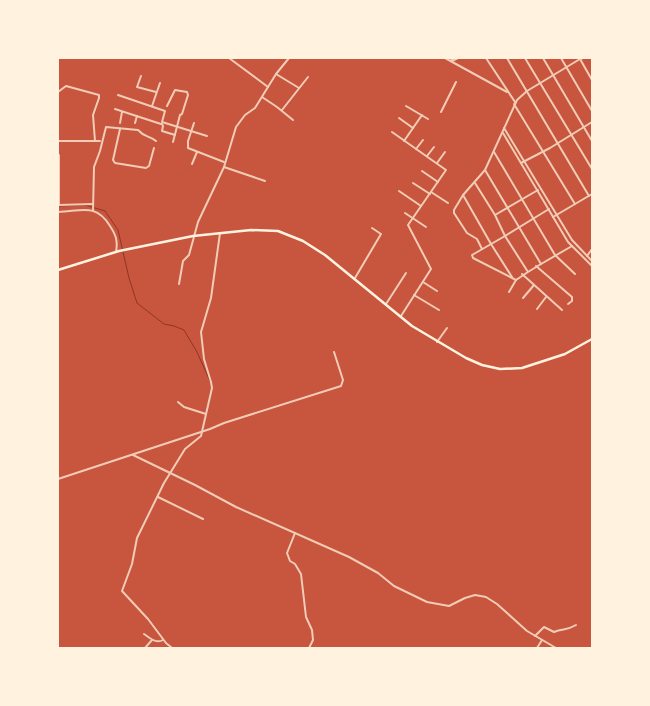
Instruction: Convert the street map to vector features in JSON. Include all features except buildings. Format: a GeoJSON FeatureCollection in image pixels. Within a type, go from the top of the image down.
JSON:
{"type":"FeatureCollection","features":[{"type":"Feature","properties":{"kind":"main road"},"geometry":{"type":"LineString","coordinates":[[58,270],[118,252],[193,236],[252,230],[278,231],[303,241],[336,262],[412,326],[437,342],[482,365],[500,369],[511,369],[538,364],[565,354],[592,339]]}},
{"type":"Feature","properties":{"kind":"street"},"geometry":{"type":"LineString","coordinates":[[229,58],[268,87]]}},
{"type":"Feature","properties":{"kind":"street"},"geometry":{"type":"LineString","coordinates":[[179,284],[183,262],[189,255],[198,222],[224,167],[240,121],[255,108],[276,74],[289,58]]}},
{"type":"Feature","properties":{"kind":"street"},"geometry":{"type":"LineString","coordinates":[[446,58],[458,58]]}},
{"type":"Feature","properties":{"kind":"street"},"geometry":{"type":"LineString","coordinates":[[486,58],[575,204]]}},
{"type":"Feature","properties":{"kind":"street"},"geometry":{"type":"LineString","coordinates":[[507,58],[589,196]]}},
{"type":"Feature","properties":{"kind":"street"},"geometry":{"type":"LineString","coordinates":[[525,58],[592,169]]}},
{"type":"Feature","properties":{"kind":"street"},"geometry":{"type":"LineString","coordinates":[[543,58],[592,141]]}},
{"type":"Feature","properties":{"kind":"street"},"geometry":{"type":"LineString","coordinates":[[561,58],[592,111]]}},
{"type":"Feature","properties":{"kind":"street"},"geometry":{"type":"LineString","coordinates":[[579,58],[592,80]]}},
{"type":"Feature","properties":{"kind":"street"},"geometry":{"type":"LineString","coordinates":[[482,249],[477,239],[467,233],[454,212],[454,208],[485,170],[503,133],[514,102],[527,91],[579,58],[583,58]]}},
{"type":"Feature","properties":{"kind":"street"},"geometry":{"type":"LineString","coordinates":[[452,59],[507,92]]}},
{"type":"Feature","properties":{"kind":"street"},"geometry":{"type":"LineString","coordinates":[[276,74],[299,88]]}},
{"type":"Feature","properties":{"kind":"street"},"geometry":{"type":"LineString","coordinates":[[141,76],[137,87],[156,92]]}},
{"type":"Feature","properties":{"kind":"street"},"geometry":{"type":"LineString","coordinates":[[282,110],[308,76]]}},
{"type":"Feature","properties":{"kind":"street"},"geometry":{"type":"LineString","coordinates":[[441,112],[456,82]]}},
{"type":"Feature","properties":{"kind":"street"},"geometry":{"type":"LineString","coordinates":[[152,106],[160,83]]}},
{"type":"Feature","properties":{"kind":"street"},"geometry":{"type":"LineString","coordinates":[[58,92],[66,86],[99,94],[93,115],[95,141]]}},
{"type":"Feature","properties":{"kind":"street"},"geometry":{"type":"LineString","coordinates":[[173,142],[188,95],[187,92],[174,90],[165,111],[162,131],[175,135]]}},
{"type":"Feature","properties":{"kind":"street"},"geometry":{"type":"LineString","coordinates":[[118,95],[165,111]]}},
{"type":"Feature","properties":{"kind":"street"},"geometry":{"type":"LineString","coordinates":[[262,97],[293,120]]}},
{"type":"Feature","properties":{"kind":"street"},"geometry":{"type":"LineString","coordinates":[[406,106],[428,119]]}},
{"type":"Feature","properties":{"kind":"street"},"geometry":{"type":"LineString","coordinates":[[115,109],[192,130],[207,136]]}},
{"type":"Feature","properties":{"kind":"street"},"geometry":{"type":"LineString","coordinates":[[120,123],[122,112]]}},
{"type":"Feature","properties":{"kind":"street"},"geometry":{"type":"LineString","coordinates":[[404,141],[422,115]]}},
{"type":"Feature","properties":{"kind":"street"},"geometry":{"type":"LineString","coordinates":[[135,122],[137,116]]}},
{"type":"Feature","properties":{"kind":"street"},"geometry":{"type":"LineString","coordinates":[[399,118],[413,128]]}},
{"type":"Feature","properties":{"kind":"street"},"geometry":{"type":"LineString","coordinates":[[521,163],[526,162],[592,122]]}},
{"type":"Feature","properties":{"kind":"street"},"geometry":{"type":"LineString","coordinates":[[93,210],[94,167],[100,152],[107,123]]}},
{"type":"Feature","properties":{"kind":"street"},"geometry":{"type":"LineString","coordinates":[[194,123],[188,141],[188,148],[225,163]]}},
{"type":"Feature","properties":{"kind":"street"},"geometry":{"type":"LineString","coordinates":[[106,127],[138,130],[144,136],[153,138],[156,141]]}},
{"type":"Feature","properties":{"kind":"street"},"geometry":{"type":"LineString","coordinates":[[504,128],[574,244],[592,261]]}},
{"type":"Feature","properties":{"kind":"street"},"geometry":{"type":"LineString","coordinates":[[120,129],[113,160],[115,163],[146,168],[149,166],[154,148]]}},
{"type":"Feature","properties":{"kind":"street"},"geometry":{"type":"LineString","coordinates":[[392,132],[446,170],[408,225],[430,269],[401,316]]}},
{"type":"Feature","properties":{"kind":"street"},"geometry":{"type":"LineString","coordinates":[[503,133],[571,246],[592,266]]}},
{"type":"Feature","properties":{"kind":"street"},"geometry":{"type":"LineString","coordinates":[[416,149],[423,140]]}},
{"type":"Feature","properties":{"kind":"street"},"geometry":{"type":"LineString","coordinates":[[58,141],[100,141]]}},
{"type":"Feature","properties":{"kind":"street"},"geometry":{"type":"LineString","coordinates":[[427,156],[434,147]]}},
{"type":"Feature","properties":{"kind":"street"},"geometry":{"type":"LineString","coordinates":[[192,164],[197,152]]}},
{"type":"Feature","properties":{"kind":"street"},"geometry":{"type":"LineString","coordinates":[[437,163],[445,152]]}},
{"type":"Feature","properties":{"kind":"street"},"geometry":{"type":"LineString","coordinates":[[494,152],[555,255],[575,274]]}},
{"type":"Feature","properties":{"kind":"street"},"geometry":{"type":"LineString","coordinates":[[58,155],[59,205],[93,204]]}},
{"type":"Feature","properties":{"kind":"street"},"geometry":{"type":"LineString","coordinates":[[224,167],[265,181]]}},
{"type":"Feature","properties":{"kind":"street"},"geometry":{"type":"LineString","coordinates":[[485,170],[540,264]]}},
{"type":"Feature","properties":{"kind":"street"},"geometry":{"type":"LineString","coordinates":[[422,171],[438,182]]}},
{"type":"Feature","properties":{"kind":"street"},"geometry":{"type":"LineString","coordinates":[[475,182],[505,236],[528,272]]}},
{"type":"Feature","properties":{"kind":"street"},"geometry":{"type":"LineString","coordinates":[[413,183],[448,203]]}},
{"type":"Feature","properties":{"kind":"street"},"geometry":{"type":"LineString","coordinates":[[494,215],[541,188]]}},
{"type":"Feature","properties":{"kind":"street"},"geometry":{"type":"LineString","coordinates":[[399,191],[421,206]]}},
{"type":"Feature","properties":{"kind":"street"},"geometry":{"type":"LineString","coordinates":[[554,217],[592,194]]}},
{"type":"Feature","properties":{"kind":"street"},"geometry":{"type":"LineString","coordinates":[[463,195],[513,278]]}},
{"type":"Feature","properties":{"kind":"street"},"geometry":{"type":"LineString","coordinates":[[516,280],[472,257],[473,254],[549,209]]}},
{"type":"Feature","properties":{"kind":"street"},"geometry":{"type":"LineString","coordinates":[[58,212],[93,210],[103,215],[116,236],[118,252]]}},
{"type":"Feature","properties":{"kind":"street"},"geometry":{"type":"LineString","coordinates":[[405,213],[426,227]]}},
{"type":"Feature","properties":{"kind":"street"},"geometry":{"type":"LineString","coordinates":[[355,278],[382,234],[372,228]]}},
{"type":"Feature","properties":{"kind":"street"},"geometry":{"type":"LineString","coordinates":[[172,648],[122,592],[132,564],[137,538],[185,449],[197,441],[203,431],[212,382],[204,360],[201,332],[211,298],[220,232]]}},
{"type":"Feature","properties":{"kind":"street"},"geometry":{"type":"LineString","coordinates":[[509,292],[522,274],[574,244]]}},
{"type":"Feature","properties":{"kind":"street"},"geometry":{"type":"LineString","coordinates":[[588,256],[592,249]]}},
{"type":"Feature","properties":{"kind":"street"},"geometry":{"type":"LineString","coordinates":[[536,266],[572,297],[572,301],[568,304]]}},
{"type":"Feature","properties":{"kind":"street"},"geometry":{"type":"LineString","coordinates":[[386,304],[406,272]]}},
{"type":"Feature","properties":{"kind":"street"},"geometry":{"type":"LineString","coordinates":[[522,274],[562,310]]}},
{"type":"Feature","properties":{"kind":"street"},"geometry":{"type":"LineString","coordinates":[[423,282],[437,291]]}},
{"type":"Feature","properties":{"kind":"street"},"geometry":{"type":"LineString","coordinates":[[523,298],[534,285]]}},
{"type":"Feature","properties":{"kind":"street"},"geometry":{"type":"LineString","coordinates":[[414,295],[439,310]]}},
{"type":"Feature","properties":{"kind":"street"},"geometry":{"type":"LineString","coordinates":[[537,309],[546,296]]}},
{"type":"Feature","properties":{"kind":"street"},"geometry":{"type":"LineString","coordinates":[[437,342],[446,328]]}},
{"type":"Feature","properties":{"kind":"street"},"geometry":{"type":"LineString","coordinates":[[58,480],[224,423],[341,386],[343,380],[334,352]]}},
{"type":"Feature","properties":{"kind":"street"},"geometry":{"type":"LineString","coordinates":[[178,402],[184,407],[206,414]]}},
{"type":"Feature","properties":{"kind":"street"},"geometry":{"type":"LineString","coordinates":[[133,455],[236,508],[349,558],[378,574],[394,586],[428,602],[450,606],[475,595],[486,597],[497,604],[527,631],[556,648]]}},
{"type":"Feature","properties":{"kind":"street"},"geometry":{"type":"LineString","coordinates":[[158,497],[203,519]]}},
{"type":"Feature","properties":{"kind":"street"},"geometry":{"type":"LineString","coordinates":[[295,533],[287,553],[301,574],[306,617],[312,630],[313,640],[308,648]]}},
{"type":"Feature","properties":{"kind":"street"},"geometry":{"type":"LineString","coordinates":[[535,636],[544,627],[554,632],[560,629],[567,630],[576,625]]}},
{"type":"Feature","properties":{"kind":"street"},"geometry":{"type":"LineString","coordinates":[[144,634],[152,640],[160,642],[163,640]]}},
{"type":"Feature","properties":{"kind":"street"},"geometry":{"type":"LineString","coordinates":[[145,648],[152,640]]}},
{"type":"Feature","properties":{"kind":"street"},"geometry":{"type":"LineString","coordinates":[[537,648],[542,640]]}},
{"type":"Feature","properties":{"kind":"waterway"},"geometry":{"type":"LineString","coordinates":[[58,206],[85,205],[105,211],[118,230],[137,303],[164,324],[184,330],[197,352],[210,381]]}}]}
